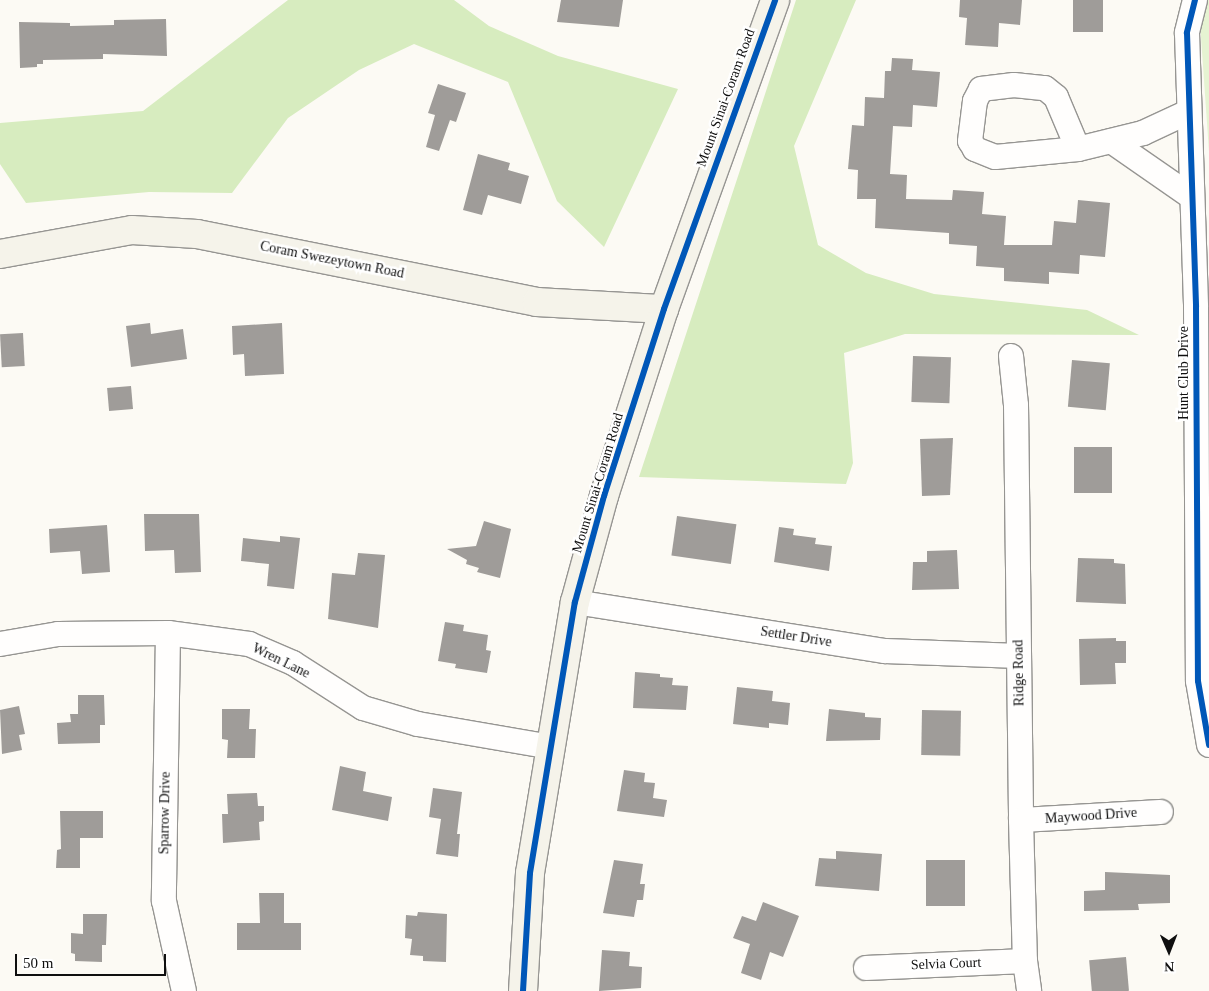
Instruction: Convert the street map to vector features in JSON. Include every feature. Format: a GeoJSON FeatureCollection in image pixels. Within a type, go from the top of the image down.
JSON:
{"type":"FeatureCollection","features":[{"type":"Feature","properties":{"kind":"main road","name":"Mount Sinai-Coram Road"},"geometry":{"type":"LineString","coordinates":[[523,991],[530,873],[575,602],[604,496],[664,309],[775,0]]}},
{"type":"Feature","properties":{"kind":"main road","name":"Coram Swezeytown Road"},"geometry":{"type":"LineString","coordinates":[[0,254],[132,230],[197,234],[537,302],[664,309]]}},
{"type":"Feature","properties":{"kind":"street","name":"Hunt Club Drive"},"geometry":{"type":"LineString","coordinates":[[1179,0],[1187,33],[1192,197],[1202,307],[1203,680],[1209,745]]}},
{"type":"Feature","properties":{"kind":"street","name":"Hunt Club Drive"},"geometry":{"type":"LineString","coordinates":[[1187,33],[1195,0]]}},
{"type":"Feature","properties":{"kind":"street"},"geometry":{"type":"LineString","coordinates":[[1078,149],[1056,97],[1045,88],[1014,86],[982,89],[974,101],[970,141],[975,149],[995,157],[1078,149],[1143,133],[1188,112]]}},
{"type":"Feature","properties":{"kind":"street"},"geometry":{"type":"LineString","coordinates":[[1111,141],[1192,197]]}},
{"type":"Feature","properties":{"kind":"street","name":"Ridge Road"},"geometry":{"type":"LineString","coordinates":[[1011,356],[1016,405],[1021,820],[1025,961],[1029,991]]}},
{"type":"Feature","properties":{"kind":"street","name":"Settler Drive"},"geometry":{"type":"LineString","coordinates":[[575,602],[885,651],[1019,656]]}},
{"type":"Feature","properties":{"kind":"street","name":"Wren Lane"},"geometry":{"type":"LineString","coordinates":[[0,644],[58,634],[168,633],[249,644],[293,663],[363,708],[418,724],[550,747]]}},
{"type":"Feature","properties":{"kind":"street","name":"Sparrow Drive"},"geometry":{"type":"LineString","coordinates":[[168,633],[164,901],[184,991]]}},
{"type":"Feature","properties":{"kind":"street","name":"Maywood Drive"},"geometry":{"type":"LineString","coordinates":[[1021,820],[1161,812]]}},
{"type":"Feature","properties":{"kind":"street","name":"Selvia Court"},"geometry":{"type":"LineString","coordinates":[[866,968],[1025,961]]}},
{"type":"Feature","properties":{"kind":"green space"},"geometry":{"type":"Polygon","coordinates":[[[288,0],[454,0],[489,26],[558,56],[678,89],[604,247],[557,201],[508,82],[414,44],[359,70],[288,118],[232,193],[149,192],[26,203],[0,164],[0,123],[143,111],[288,0]]]}},
{"type":"Feature","properties":{"kind":"green space"},"geometry":{"type":"Polygon","coordinates":[[[796,0],[856,0],[794,146],[818,245],[866,273],[934,294],[1087,310],[1139,335],[905,334],[844,353],[853,463],[846,484],[639,477],[796,0]]]}},
{"type":"Feature","properties":{"kind":"green space"},"geometry":{"type":"Polygon","coordinates":[[[1207,0],[1209,0],[1209,152],[1200,23],[1207,0]]]}},
{"type":"Feature","properties":{"kind":"building"},"geometry":{"type":"Polygon","coordinates":[[[561,0],[623,0],[619,27],[557,22],[561,0]]]}},
{"type":"Feature","properties":{"kind":"building"},"geometry":{"type":"Polygon","coordinates":[[[960,0],[1022,0],[1020,25],[999,23],[998,47],[965,45],[967,18],[959,17],[960,0]]]}},
{"type":"Feature","properties":{"kind":"building"},"geometry":{"type":"Polygon","coordinates":[[[1073,0],[1103,0],[1103,32],[1073,32],[1073,0]]]}},
{"type":"Feature","properties":{"kind":"building"},"geometry":{"type":"Polygon","coordinates":[[[166,19],[167,56],[103,54],[103,59],[43,60],[43,64],[37,64],[37,67],[20,68],[19,22],[70,23],[70,26],[114,25],[114,20],[166,19]]]}},
{"type":"Feature","properties":{"kind":"building"},"geometry":{"type":"Polygon","coordinates":[[[892,58],[913,59],[912,70],[940,72],[937,107],[913,105],[912,127],[893,126],[890,174],[907,175],[906,199],[952,200],[953,190],[984,192],[982,214],[1006,216],[1004,245],[1052,245],[1054,221],[1076,223],[1078,200],[1110,203],[1105,257],[1080,255],[1079,274],[1049,272],[1049,284],[1004,281],[1004,268],[976,266],[977,246],[949,244],[949,233],[875,228],[876,199],[857,199],[858,170],[848,169],[852,125],[864,126],[865,97],[884,98],[885,71],[891,71],[892,58]]]}},
{"type":"Feature","properties":{"kind":"building"},"geometry":{"type":"Polygon","coordinates":[[[438,84],[466,93],[456,122],[450,120],[439,151],[426,147],[435,115],[428,113],[438,84]]]}},
{"type":"Feature","properties":{"kind":"building"},"geometry":{"type":"Polygon","coordinates":[[[478,154],[510,163],[508,170],[529,176],[521,204],[488,195],[482,215],[463,210],[478,154]]]}},
{"type":"Feature","properties":{"kind":"building"},"geometry":{"type":"Polygon","coordinates":[[[150,323],[151,334],[183,329],[187,359],[131,367],[126,326],[150,323]]]}},
{"type":"Feature","properties":{"kind":"building"},"geometry":{"type":"Polygon","coordinates":[[[282,323],[284,374],[245,376],[244,354],[233,355],[232,326],[282,323]]]}},
{"type":"Feature","properties":{"kind":"building"},"geometry":{"type":"Polygon","coordinates":[[[23,333],[25,366],[2,367],[0,334],[23,333]]]}},
{"type":"Feature","properties":{"kind":"building"},"geometry":{"type":"Polygon","coordinates":[[[913,356],[951,357],[949,403],[911,402],[913,356]]]}},
{"type":"Feature","properties":{"kind":"building"},"geometry":{"type":"Polygon","coordinates":[[[1072,360],[1110,363],[1106,410],[1068,407],[1072,360]]]}},
{"type":"Feature","properties":{"kind":"building"},"geometry":{"type":"Polygon","coordinates":[[[131,386],[133,409],[109,411],[107,388],[131,386]]]}},
{"type":"Feature","properties":{"kind":"building"},"geometry":{"type":"Polygon","coordinates":[[[953,438],[950,495],[922,496],[920,439],[953,438]]]}},
{"type":"Feature","properties":{"kind":"building"},"geometry":{"type":"Polygon","coordinates":[[[1074,447],[1112,447],[1112,493],[1074,493],[1074,447]]]}},
{"type":"Feature","properties":{"kind":"building"},"geometry":{"type":"Polygon","coordinates":[[[144,514],[199,514],[201,572],[175,573],[174,550],[145,551],[144,514]]]}},
{"type":"Feature","properties":{"kind":"building"},"geometry":{"type":"Polygon","coordinates":[[[677,516],[736,524],[731,564],[671,556],[677,516]]]}},
{"type":"Feature","properties":{"kind":"building"},"geometry":{"type":"Polygon","coordinates":[[[484,521],[511,529],[500,578],[477,572],[479,568],[466,564],[467,560],[447,549],[476,546],[484,521]]]}},
{"type":"Feature","properties":{"kind":"building"},"geometry":{"type":"Polygon","coordinates":[[[107,525],[110,572],[82,574],[80,551],[50,553],[49,529],[107,525]]]}},
{"type":"Feature","properties":{"kind":"building"},"geometry":{"type":"Polygon","coordinates":[[[779,527],[794,529],[793,535],[816,538],[815,544],[832,546],[829,571],[774,562],[779,527]]]}},
{"type":"Feature","properties":{"kind":"building"},"geometry":{"type":"Polygon","coordinates":[[[280,536],[300,538],[294,589],[267,586],[269,564],[241,561],[243,538],[280,542],[280,536]]]}},
{"type":"Feature","properties":{"kind":"building"},"geometry":{"type":"Polygon","coordinates":[[[957,550],[959,589],[912,590],[913,562],[927,562],[927,551],[957,550]]]}},
{"type":"Feature","properties":{"kind":"building"},"geometry":{"type":"Polygon","coordinates":[[[358,553],[385,555],[378,628],[328,619],[332,573],[355,575],[358,553]]]}},
{"type":"Feature","properties":{"kind":"building"},"geometry":{"type":"Polygon","coordinates":[[[1078,558],[1114,559],[1114,563],[1125,564],[1126,604],[1076,602],[1078,558]]]}},
{"type":"Feature","properties":{"kind":"building"},"geometry":{"type":"Polygon","coordinates":[[[445,622],[464,625],[463,631],[488,635],[486,650],[491,651],[487,673],[455,668],[456,664],[438,661],[445,622]]]}},
{"type":"Feature","properties":{"kind":"building"},"geometry":{"type":"Polygon","coordinates":[[[1116,638],[1116,641],[1126,641],[1126,663],[1115,663],[1116,684],[1080,685],[1079,639],[1116,638]]]}},
{"type":"Feature","properties":{"kind":"building"},"geometry":{"type":"Polygon","coordinates":[[[635,672],[660,674],[660,677],[673,678],[672,685],[688,686],[686,710],[633,708],[635,672]]]}},
{"type":"Feature","properties":{"kind":"building"},"geometry":{"type":"Polygon","coordinates":[[[737,687],[773,691],[772,701],[790,703],[788,725],[769,723],[769,728],[733,724],[737,687]]]}},
{"type":"Feature","properties":{"kind":"building"},"geometry":{"type":"Polygon","coordinates":[[[78,695],[104,695],[105,725],[100,725],[100,743],[58,744],[57,723],[71,722],[70,714],[78,714],[78,695]]]}},
{"type":"Feature","properties":{"kind":"building"},"geometry":{"type":"Polygon","coordinates":[[[19,706],[25,734],[19,735],[22,750],[2,754],[0,710],[19,706]]]}},
{"type":"Feature","properties":{"kind":"building"},"geometry":{"type":"Polygon","coordinates":[[[222,709],[250,709],[249,729],[256,729],[255,758],[227,758],[228,740],[222,739],[222,709]]]}},
{"type":"Feature","properties":{"kind":"building"},"geometry":{"type":"Polygon","coordinates":[[[829,709],[865,713],[865,717],[881,718],[880,740],[826,741],[829,709]]]}},
{"type":"Feature","properties":{"kind":"building"},"geometry":{"type":"Polygon","coordinates":[[[922,710],[961,711],[960,756],[921,755],[922,710]]]}},
{"type":"Feature","properties":{"kind":"building"},"geometry":{"type":"Polygon","coordinates":[[[340,766],[366,772],[363,791],[392,797],[388,821],[332,810],[340,766]]]}},
{"type":"Feature","properties":{"kind":"building"},"geometry":{"type":"Polygon","coordinates":[[[624,770],[645,773],[644,782],[655,783],[653,798],[667,800],[664,817],[617,811],[624,770]]]}},
{"type":"Feature","properties":{"kind":"building"},"geometry":{"type":"Polygon","coordinates":[[[433,788],[462,792],[457,834],[460,834],[458,857],[436,854],[441,819],[429,817],[433,788]]]}},
{"type":"Feature","properties":{"kind":"building"},"geometry":{"type":"Polygon","coordinates":[[[257,793],[258,806],[264,806],[264,821],[259,822],[260,840],[223,843],[222,814],[228,814],[227,794],[257,793]]]}},
{"type":"Feature","properties":{"kind":"building"},"geometry":{"type":"Polygon","coordinates":[[[60,811],[103,811],[103,838],[80,838],[80,868],[56,868],[57,850],[61,849],[60,811]]]}},
{"type":"Feature","properties":{"kind":"building"},"geometry":{"type":"Polygon","coordinates":[[[836,851],[882,854],[879,891],[815,886],[819,858],[836,859],[836,851]]]}},
{"type":"Feature","properties":{"kind":"building"},"geometry":{"type":"Polygon","coordinates":[[[614,860],[643,864],[640,884],[645,884],[643,900],[637,900],[634,917],[603,913],[614,860]]]}},
{"type":"Feature","properties":{"kind":"building"},"geometry":{"type":"Polygon","coordinates":[[[926,860],[965,860],[965,906],[926,906],[926,860]]]}},
{"type":"Feature","properties":{"kind":"building"},"geometry":{"type":"Polygon","coordinates":[[[1105,872],[1170,875],[1170,903],[1138,904],[1139,910],[1084,911],[1084,891],[1105,890],[1105,872]]]}},
{"type":"Feature","properties":{"kind":"building"},"geometry":{"type":"Polygon","coordinates":[[[259,893],[284,893],[284,923],[301,923],[301,950],[237,950],[237,923],[260,923],[259,893]]]}},
{"type":"Feature","properties":{"kind":"building"},"geometry":{"type":"Polygon","coordinates":[[[763,902],[799,916],[783,957],[770,952],[761,980],[741,973],[750,944],[733,938],[742,916],[756,921],[763,902]]]}},
{"type":"Feature","properties":{"kind":"building"},"geometry":{"type":"Polygon","coordinates":[[[418,912],[447,914],[446,962],[423,961],[423,956],[410,955],[412,939],[405,938],[406,915],[417,916],[418,912]]]}},
{"type":"Feature","properties":{"kind":"building"},"geometry":{"type":"Polygon","coordinates":[[[83,914],[107,914],[106,945],[102,945],[102,962],[75,961],[75,954],[71,953],[71,933],[83,934],[83,914]]]}},
{"type":"Feature","properties":{"kind":"building"},"geometry":{"type":"Polygon","coordinates":[[[602,950],[630,952],[629,966],[642,967],[641,988],[599,991],[602,950]]]}},
{"type":"Feature","properties":{"kind":"building"},"geometry":{"type":"Polygon","coordinates":[[[1126,957],[1129,991],[1092,991],[1089,960],[1126,957]]]}},
{"type":"Feature","properties":{"kind":"cycle path"},"geometry":{"type":"LineString","coordinates":[[523,991],[530,873],[575,602],[604,496],[664,309],[775,0]]}},
{"type":"Feature","properties":{"kind":"cycle path"},"geometry":{"type":"LineString","coordinates":[[1195,0],[1187,33],[1196,307],[1198,681],[1209,745]]}}]}
